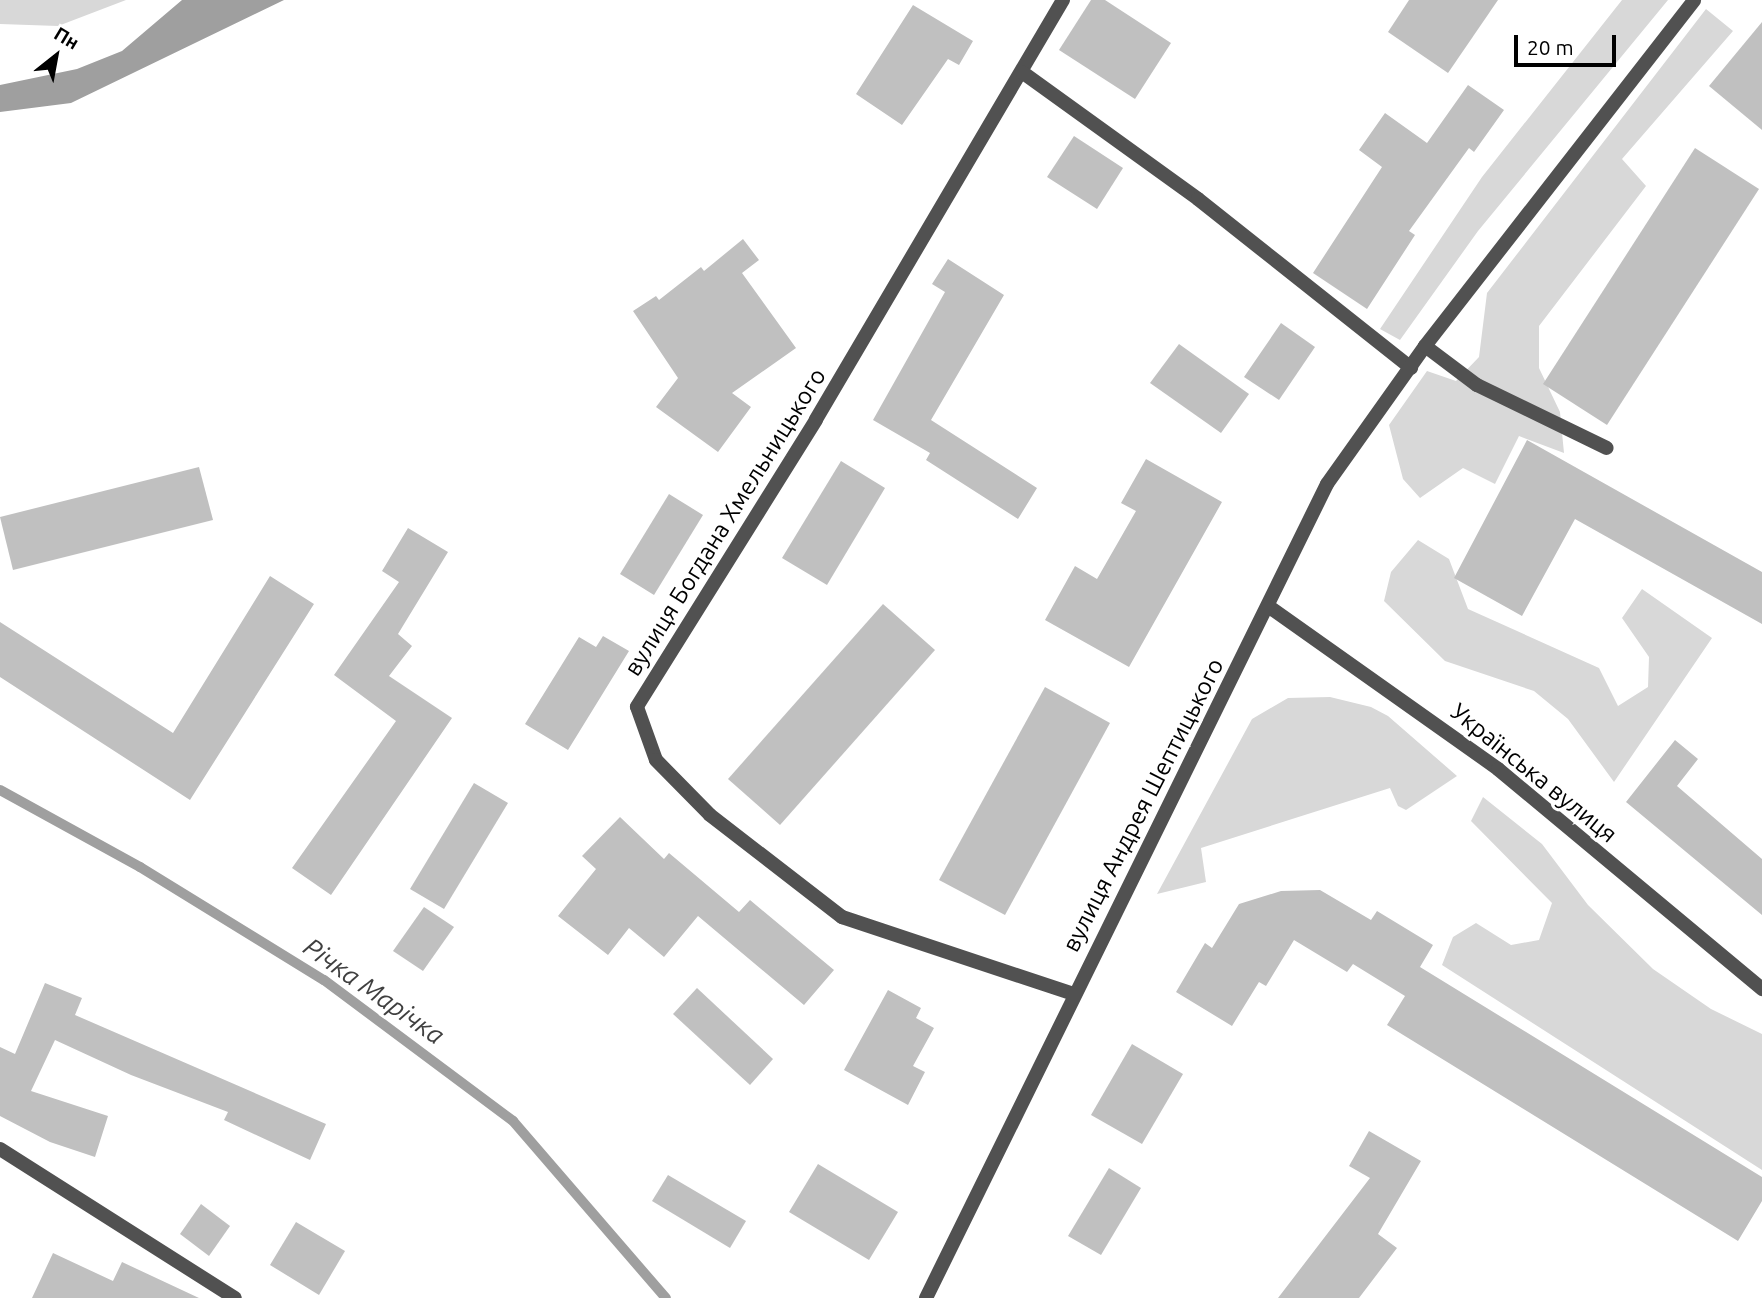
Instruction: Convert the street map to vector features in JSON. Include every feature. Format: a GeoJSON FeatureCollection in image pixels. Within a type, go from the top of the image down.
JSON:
{"type":"FeatureCollection","features":[{"type":"Feature","properties":{"kind":"street","name":"вулиця Богдана Хмельницького"},"geometry":{"type":"LineString","coordinates":[[1063,0],[816,420],[637,707],[656,760],[710,815],[842,917],[1073,995]]}},
{"type":"Feature","properties":{"kind":"street","name":"вулиця Андрея Шептицького"},"geometry":{"type":"LineString","coordinates":[[926,1298],[1327,484],[1412,368],[1425,346],[1694,0]]}},
{"type":"Feature","properties":{"kind":"street"},"geometry":{"type":"LineString","coordinates":[[1022,72],[1198,199],[1412,368]]}},
{"type":"Feature","properties":{"kind":"street"},"geometry":{"type":"LineString","coordinates":[[1425,346],[1477,385],[1606,448]]}},
{"type":"Feature","properties":{"kind":"street","name":"Українська вулиця"},"geometry":{"type":"LineString","coordinates":[[1268,606],[1498,769],[1762,989]]}},
{"type":"Feature","properties":{"kind":"street"},"geometry":{"type":"LineString","coordinates":[[0,1149],[235,1298]]}},
{"type":"Feature","properties":{"kind":"shaded area"},"geometry":{"type":"Polygon","coordinates":[[[0,0],[126,0],[58,26],[0,24],[0,0]]]}},
{"type":"Feature","properties":{"kind":"shaded area"},"geometry":{"type":"Polygon","coordinates":[[[182,0],[284,0],[71,103],[0,112],[0,85],[77,69],[122,51],[182,0]]]}},
{"type":"Feature","properties":{"kind":"shaded area"},"geometry":{"type":"Polygon","coordinates":[[[1622,0],[1668,0],[1478,231],[1400,340],[1380,329],[1482,177],[1622,0]]]}},
{"type":"Feature","properties":{"kind":"shaded area"},"geometry":{"type":"Polygon","coordinates":[[[1706,9],[1733,31],[1622,159],[1646,186],[1539,326],[1539,368],[1560,412],[1564,453],[1519,436],[1495,484],[1463,468],[1420,498],[1403,479],[1389,425],[1427,371],[1456,381],[1479,357],[1487,293],[1706,9]]]}},
{"type":"Feature","properties":{"kind":"shaded area"},"geometry":{"type":"Polygon","coordinates":[[[1418,540],[1449,559],[1468,609],[1599,668],[1618,706],[1648,687],[1649,657],[1622,618],[1642,589],[1712,638],[1614,782],[1568,719],[1534,691],[1445,661],[1384,601],[1391,572],[1418,540]]]}},
{"type":"Feature","properties":{"kind":"shaded area"},"geometry":{"type":"Polygon","coordinates":[[[1330,697],[1371,707],[1388,716],[1457,776],[1406,810],[1398,806],[1390,788],[1201,848],[1206,882],[1157,894],[1252,719],[1288,698],[1330,697]]]}},
{"type":"Feature","properties":{"kind":"shaded area"},"geometry":{"type":"Polygon","coordinates":[[[1483,797],[1542,844],[1588,905],[1653,969],[1711,1009],[1762,1034],[1762,1170],[1442,965],[1453,937],[1476,923],[1511,945],[1539,940],[1552,903],[1471,821],[1483,797]]]}},
{"type":"Feature","properties":{"kind":"building"},"geometry":{"type":"Polygon","coordinates":[[[1091,0],[1105,0],[1171,43],[1135,99],[1059,50],[1091,0]]]}},
{"type":"Feature","properties":{"kind":"building"},"geometry":{"type":"Polygon","coordinates":[[[1409,0],[1498,0],[1448,73],[1388,32],[1409,0]]]}},
{"type":"Feature","properties":{"kind":"building"},"geometry":{"type":"Polygon","coordinates":[[[913,5],[973,41],[959,65],[948,59],[902,125],[856,94],[913,5]]]}},
{"type":"Feature","properties":{"kind":"building"},"geometry":{"type":"Polygon","coordinates":[[[1762,22],[1762,130],[1709,86],[1762,22]]]}},
{"type":"Feature","properties":{"kind":"building"},"geometry":{"type":"Polygon","coordinates":[[[1468,85],[1504,110],[1474,152],[1469,148],[1409,231],[1415,235],[1367,309],[1313,273],[1382,167],[1359,150],[1385,113],[1427,143],[1468,85]]]}},
{"type":"Feature","properties":{"kind":"building"},"geometry":{"type":"Polygon","coordinates":[[[1074,136],[1123,168],[1097,209],[1047,177],[1074,136]]]}},
{"type":"Feature","properties":{"kind":"building"},"geometry":{"type":"Polygon","coordinates":[[[1695,148],[1759,189],[1607,425],[1543,384],[1695,148]]]}},
{"type":"Feature","properties":{"kind":"building"},"geometry":{"type":"Polygon","coordinates":[[[743,239],[759,260],[742,273],[796,348],[732,393],[751,407],[718,452],[656,407],[678,378],[633,311],[656,296],[659,300],[701,267],[704,271],[743,239]]]}},
{"type":"Feature","properties":{"kind":"building"},"geometry":{"type":"Polygon","coordinates":[[[948,259],[1004,295],[931,420],[1037,488],[1018,519],[926,460],[930,453],[873,420],[945,292],[932,284],[948,259]]]}},
{"type":"Feature","properties":{"kind":"building"},"geometry":{"type":"Polygon","coordinates":[[[1281,323],[1315,347],[1279,400],[1244,377],[1281,323]]]}},
{"type":"Feature","properties":{"kind":"building"},"geometry":{"type":"Polygon","coordinates":[[[1179,344],[1249,394],[1221,433],[1150,383],[1179,344]]]}},
{"type":"Feature","properties":{"kind":"building"},"geometry":{"type":"Polygon","coordinates":[[[1527,440],[1762,572],[1762,624],[1575,519],[1522,616],[1454,578],[1527,440]]]}},
{"type":"Feature","properties":{"kind":"building"},"geometry":{"type":"Polygon","coordinates":[[[1146,459],[1222,502],[1129,667],[1045,620],[1075,566],[1097,579],[1136,511],[1121,503],[1146,459]]]}},
{"type":"Feature","properties":{"kind":"building"},"geometry":{"type":"Polygon","coordinates":[[[841,461],[885,488],[827,585],[782,558],[841,461]]]}},
{"type":"Feature","properties":{"kind":"building"},"geometry":{"type":"Polygon","coordinates":[[[199,467],[213,520],[13,570],[0,517],[199,467]]]}},
{"type":"Feature","properties":{"kind":"building"},"geometry":{"type":"Polygon","coordinates":[[[669,494],[703,515],[654,595],[620,574],[669,494]]]}},
{"type":"Feature","properties":{"kind":"building"},"geometry":{"type":"Polygon","coordinates":[[[408,528],[448,552],[398,634],[412,646],[389,676],[452,718],[331,895],[292,868],[396,721],[334,675],[399,582],[382,571],[408,528]]]}},
{"type":"Feature","properties":{"kind":"building"},"geometry":{"type":"Polygon","coordinates":[[[270,576],[314,604],[190,800],[0,677],[0,622],[173,733],[270,576]]]}},
{"type":"Feature","properties":{"kind":"building"},"geometry":{"type":"Polygon","coordinates":[[[883,604],[935,650],[780,825],[728,779],[883,604]]]}},
{"type":"Feature","properties":{"kind":"building"},"geometry":{"type":"Polygon","coordinates":[[[603,636],[629,651],[568,750],[525,724],[579,637],[596,647],[603,636]]]}},
{"type":"Feature","properties":{"kind":"building"},"geometry":{"type":"Polygon","coordinates":[[[1045,687],[1110,723],[1005,915],[939,880],[1045,687]]]}},
{"type":"Feature","properties":{"kind":"building"},"geometry":{"type":"Polygon","coordinates":[[[1675,740],[1698,759],[1677,786],[1762,859],[1762,915],[1626,802],[1675,740]]]}},
{"type":"Feature","properties":{"kind":"building"},"geometry":{"type":"Polygon","coordinates":[[[474,783],[508,803],[444,909],[410,889],[474,783]]]}},
{"type":"Feature","properties":{"kind":"building"},"geometry":{"type":"Polygon","coordinates":[[[620,817],[664,859],[669,853],[739,912],[750,900],[834,970],[804,1005],[698,916],[664,957],[629,928],[608,955],[558,916],[596,869],[582,856],[620,817]]]}},
{"type":"Feature","properties":{"kind":"building"},"geometry":{"type":"Polygon","coordinates":[[[1320,890],[1371,920],[1377,911],[1433,945],[1420,967],[1762,1177],[1762,1201],[1738,1241],[1387,1025],[1405,996],[1353,964],[1347,972],[1294,940],[1266,986],[1259,982],[1232,1026],[1176,992],[1205,943],[1212,948],[1239,904],[1281,891],[1320,890]]]}},
{"type":"Feature","properties":{"kind":"building"},"geometry":{"type":"Polygon","coordinates":[[[424,907],[454,927],[423,971],[393,951],[424,907]]]}},
{"type":"Feature","properties":{"kind":"building"},"geometry":{"type":"Polygon","coordinates":[[[45,983],[82,998],[75,1015],[326,1124],[310,1160],[224,1120],[228,1112],[131,1075],[55,1040],[31,1091],[108,1116],[95,1157],[50,1142],[0,1116],[0,1047],[15,1054],[45,983]]]}},
{"type":"Feature","properties":{"kind":"building"},"geometry":{"type":"Polygon","coordinates":[[[697,988],[773,1059],[750,1085],[673,1014],[697,988]]]}},
{"type":"Feature","properties":{"kind":"building"},"geometry":{"type":"Polygon","coordinates":[[[888,990],[921,1008],[916,1018],[934,1028],[913,1066],[925,1072],[908,1105],[844,1070],[888,990]]]}},
{"type":"Feature","properties":{"kind":"building"},"geometry":{"type":"Polygon","coordinates":[[[1132,1044],[1183,1074],[1142,1144],[1091,1115],[1132,1044]]]}},
{"type":"Feature","properties":{"kind":"building"},"geometry":{"type":"Polygon","coordinates":[[[1369,1131],[1421,1161],[1378,1234],[1397,1248],[1359,1298],[1278,1298],[1370,1178],[1349,1166],[1369,1131]]]}},
{"type":"Feature","properties":{"kind":"building"},"geometry":{"type":"Polygon","coordinates":[[[818,1164],[898,1212],[869,1260],[789,1212],[818,1164]]]}},
{"type":"Feature","properties":{"kind":"building"},"geometry":{"type":"Polygon","coordinates":[[[1109,1168],[1141,1188],[1101,1255],[1068,1236],[1109,1168]]]}},
{"type":"Feature","properties":{"kind":"building"},"geometry":{"type":"Polygon","coordinates":[[[668,1175],[746,1221],[730,1248],[652,1201],[668,1175]]]}},
{"type":"Feature","properties":{"kind":"building"},"geometry":{"type":"Polygon","coordinates":[[[201,1204],[230,1226],[209,1256],[180,1234],[201,1204]]]}},
{"type":"Feature","properties":{"kind":"building"},"geometry":{"type":"Polygon","coordinates":[[[296,1222],[345,1251],[319,1295],[270,1265],[296,1222]]]}},
{"type":"Feature","properties":{"kind":"building"},"geometry":{"type":"Polygon","coordinates":[[[53,1253],[113,1281],[122,1262],[199,1298],[32,1298],[53,1253]]]}},
{"type":"Feature","properties":{"kind":"waterway","name":"Річка Марічка"},"geometry":{"type":"LineString","coordinates":[[0,790],[140,867],[324,980],[513,1121],[666,1298]]}}]}
